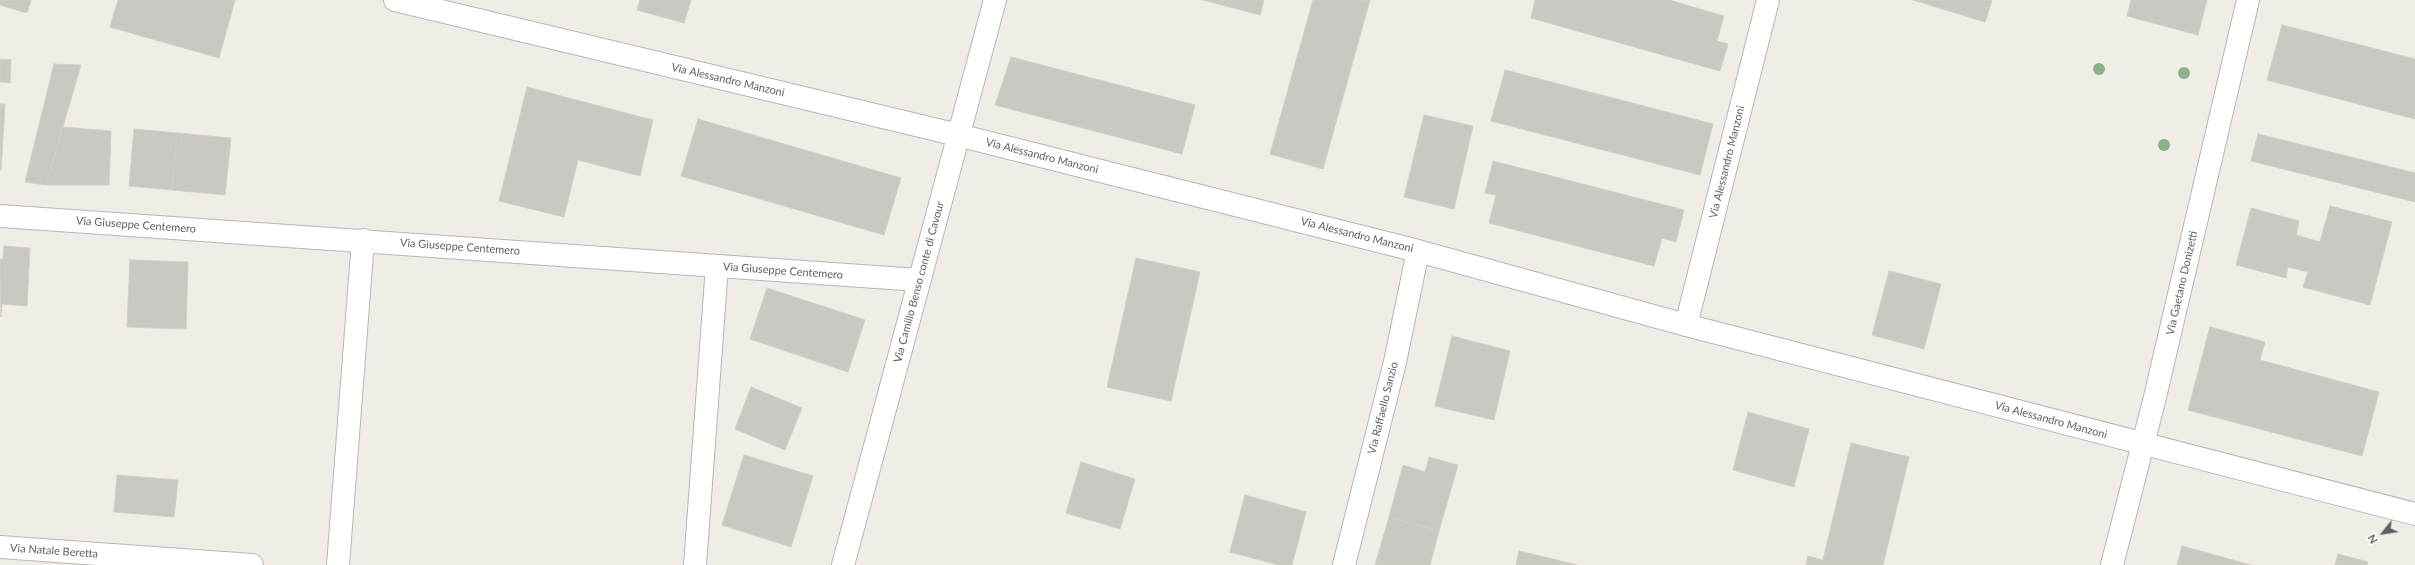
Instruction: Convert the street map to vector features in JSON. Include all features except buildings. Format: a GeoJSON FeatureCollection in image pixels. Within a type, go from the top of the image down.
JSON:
{"type":"FeatureCollection","features":[{"type":"Feature","properties":{"kind":"street","name":"Via Alessandro Manzoni"},"geometry":{"type":"LineString","coordinates":[[395,0],[958,135],[1418,250],[1686,325],[2415,514]]}},
{"type":"Feature","properties":{"kind":"street","name":"Via Camillo Benso conte di Cavour"},"geometry":{"type":"LineString","coordinates":[[844,565],[995,0]]}},
{"type":"Feature","properties":{"kind":"street","name":"Via Alessandro Manzoni"},"geometry":{"type":"LineString","coordinates":[[1686,325],[1768,0]]}},
{"type":"Feature","properties":{"kind":"street","name":"Via Gaetano Donizetti"},"geometry":{"type":"LineString","coordinates":[[2112,565],[2143,444],[2248,0]]}},
{"type":"Feature","properties":{"kind":"street","name":"Via Giuseppe Centemero"},"geometry":{"type":"LineString","coordinates":[[0,216],[363,240],[919,280]]}},
{"type":"Feature","properties":{"kind":"street"},"geometry":{"type":"LineString","coordinates":[[338,565],[363,240]]}},
{"type":"Feature","properties":{"kind":"street","name":"Via Raffaello Sanzio"},"geometry":{"type":"LineString","coordinates":[[1344,565],[1395,362],[1418,250]]}},
{"type":"Feature","properties":{"kind":"street"},"geometry":{"type":"LineString","coordinates":[[695,565],[717,266]]}},
{"type":"Feature","properties":{"kind":"street","name":"Via Natale Beretta"},"geometry":{"type":"LineString","coordinates":[[0,547],[252,565]]}}]}
